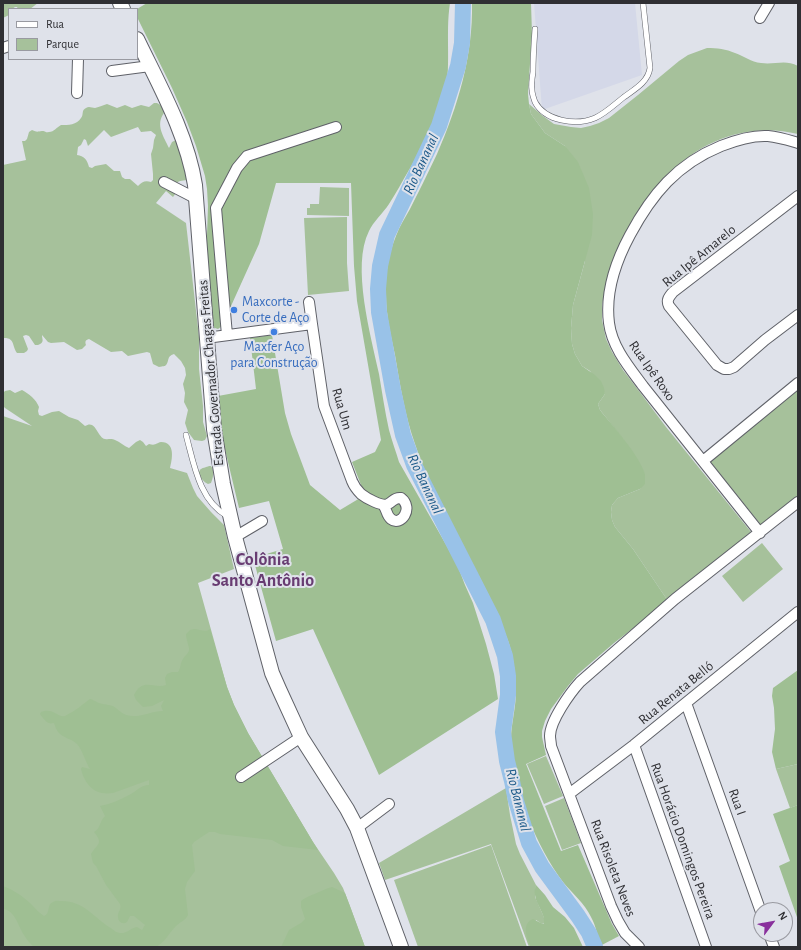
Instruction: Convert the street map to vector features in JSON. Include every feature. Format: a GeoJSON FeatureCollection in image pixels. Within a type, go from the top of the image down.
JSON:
{"type":"FeatureCollection","features":[{"type":"Feature","properties":{"kind":"main road","name":"Estrada Governador Chagas Freitas"},"geometry":{"type":"LineString","coordinates":[[138,41],[173,116],[193,171],[214,429],[222,484],[272,673],[301,737],[347,809],[357,828],[401,947]]}},
{"type":"Feature","properties":{"kind":"street"},"geometry":{"type":"LineString","coordinates":[[760,18],[769,3]]}},
{"type":"Feature","properties":{"kind":"street"},"geometry":{"type":"LineString","coordinates":[[77,93],[78,60]]}},
{"type":"Feature","properties":{"kind":"street"},"geometry":{"type":"LineString","coordinates":[[112,71],[150,66]]}},
{"type":"Feature","properties":{"kind":"street"},"geometry":{"type":"LineString","coordinates":[[226,335],[216,208],[237,168],[247,156],[336,127]]}},
{"type":"Feature","properties":{"kind":"street","name":"Rua Ipê Roxo"},"geometry":{"type":"LineString","coordinates":[[760,533],[643,386],[620,352],[611,333],[608,314],[610,291],[622,250],[639,218],[653,197],[679,170],[696,158],[714,149],[746,138],[768,136],[784,138],[798,143]]}},
{"type":"Feature","properties":{"kind":"street"},"geometry":{"type":"LineString","coordinates":[[164,182],[196,199]]}},
{"type":"Feature","properties":{"kind":"street","name":"Rua Ipê Amarelo"},"geometry":{"type":"LineString","coordinates":[[798,196],[673,292],[667,301],[669,306],[717,364],[722,368],[727,369],[734,367],[765,340],[798,315]]}},
{"type":"Feature","properties":{"kind":"street","name":"Rua Um"},"geometry":{"type":"LineString","coordinates":[[310,302],[324,406],[354,485],[362,495],[383,505]]}},
{"type":"Feature","properties":{"kind":"street"},"geometry":{"type":"LineString","coordinates":[[206,338],[312,324]]}},
{"type":"Feature","properties":{"kind":"street"},"geometry":{"type":"LineString","coordinates":[[703,461],[798,383]]}},
{"type":"Feature","properties":{"kind":"street","name":"Rua Risoleta Neves"},"geometry":{"type":"LineString","coordinates":[[639,947],[625,933],[611,906],[551,746],[550,736],[552,726],[576,687],[586,677],[675,599],[798,502]]}},
{"type":"Feature","properties":{"kind":"street"},"geometry":{"type":"LineString","coordinates":[[235,537],[262,521]]}},
{"type":"Feature","properties":{"kind":"street","name":"Rua Renata Belló"},"geometry":{"type":"LineString","coordinates":[[569,794],[634,745],[798,612]]}},
{"type":"Feature","properties":{"kind":"street","name":"Rua I"},"geometry":{"type":"LineString","coordinates":[[686,702],[757,902]]}},
{"type":"Feature","properties":{"kind":"street"},"geometry":{"type":"LineString","coordinates":[[241,777],[301,737]]}},
{"type":"Feature","properties":{"kind":"street","name":"Rua Horácio Domingos Pereira"},"geometry":{"type":"LineString","coordinates":[[634,745],[706,947]]}},
{"type":"Feature","properties":{"kind":"street"},"geometry":{"type":"LineString","coordinates":[[357,828],[389,804]]}},
{"type":"Feature","properties":{"kind":"lane"},"geometry":{"type":"LineString","coordinates":[[535,29],[532,90],[535,101],[540,109],[547,115],[571,122],[594,119],[642,83],[649,74],[650,68],[643,3]]}},
{"type":"Feature","properties":{"kind":"lane"},"geometry":{"type":"LineString","coordinates":[[186,435],[198,479],[202,488],[213,505],[230,517]]}},
{"type":"Feature","properties":{"kind":"shaded area"},"geometry":{"type":"Polygon","coordinates":[[[534,3],[635,3],[642,75],[542,110],[534,3]]]}},
{"type":"Feature","properties":{"kind":"green space"},"geometry":{"type":"Polygon","coordinates":[[[3,3],[38,3],[31,8],[8,8],[8,16],[3,18],[3,3]]]}},
{"type":"Feature","properties":{"kind":"green space"},"geometry":{"type":"Polygon","coordinates":[[[147,3],[450,3],[448,27],[448,76],[444,100],[424,145],[389,204],[369,231],[364,246],[362,282],[364,301],[390,434],[399,462],[457,564],[473,603],[486,644],[494,674],[498,699],[379,775],[313,629],[276,641],[253,558],[283,549],[269,501],[239,508],[223,441],[218,396],[256,389],[250,338],[272,335],[285,413],[291,434],[310,485],[340,510],[365,495],[352,462],[375,452],[381,440],[357,301],[354,266],[351,183],[276,183],[259,244],[222,326],[218,329],[212,327],[206,265],[208,206],[205,176],[187,122],[138,19],[138,8],[147,3]]]}},
{"type":"Feature","properties":{"kind":"green space"},"geometry":{"type":"Polygon","coordinates":[[[472,3],[531,3],[532,34],[528,94],[531,114],[545,133],[565,146],[578,162],[589,188],[593,214],[592,235],[573,305],[571,328],[572,344],[575,354],[582,366],[601,381],[604,388],[605,394],[598,404],[600,410],[632,450],[645,474],[645,484],[640,489],[618,498],[612,505],[612,520],[615,527],[633,549],[668,601],[614,643],[578,674],[551,709],[545,721],[542,737],[546,755],[526,764],[561,851],[578,845],[612,924],[619,936],[600,946],[593,920],[582,903],[563,882],[549,860],[532,828],[521,800],[513,768],[511,747],[516,681],[510,647],[486,590],[427,477],[411,433],[390,333],[386,303],[386,280],[391,250],[399,229],[445,136],[458,99],[470,42],[472,3]]]}},
{"type":"Feature","properties":{"kind":"green space"},"geometry":{"type":"Polygon","coordinates":[[[707,48],[728,51],[757,62],[789,63],[798,66],[798,134],[763,130],[746,132],[729,136],[713,143],[697,151],[683,161],[670,173],[610,270],[602,305],[602,320],[606,339],[612,352],[623,370],[666,427],[751,532],[668,601],[633,549],[615,527],[612,520],[612,505],[618,498],[640,489],[645,475],[619,433],[600,410],[598,404],[605,394],[590,371],[582,366],[575,354],[572,344],[571,328],[573,305],[585,261],[565,146],[545,133],[531,114],[529,104],[554,124],[581,128],[590,126],[609,118],[688,55],[707,48]]]}},
{"type":"Feature","properties":{"kind":"green space"},"geometry":{"type":"Polygon","coordinates":[[[154,103],[162,106],[164,113],[160,122],[161,131],[169,148],[172,142],[176,140],[181,143],[187,180],[180,181],[176,184],[176,193],[173,197],[166,191],[156,203],[186,223],[199,337],[199,369],[203,406],[203,422],[207,436],[205,440],[202,441],[194,440],[188,432],[185,423],[188,410],[184,402],[185,393],[183,384],[186,375],[185,368],[174,354],[170,356],[165,366],[159,367],[153,364],[150,353],[147,352],[128,356],[122,351],[111,352],[89,339],[85,342],[86,345],[82,349],[77,350],[64,342],[48,342],[42,335],[42,342],[35,345],[29,336],[26,335],[23,336],[28,349],[27,351],[24,353],[17,353],[13,342],[10,339],[3,338],[3,165],[26,160],[22,141],[27,139],[29,132],[32,130],[37,132],[51,132],[61,125],[75,123],[82,117],[84,109],[87,107],[95,108],[107,104],[117,108],[125,105],[132,108],[141,105],[149,107],[154,103]],[[138,127],[111,137],[104,130],[88,146],[86,140],[84,139],[78,147],[77,155],[85,158],[89,167],[92,168],[106,164],[114,171],[120,171],[122,177],[125,179],[130,179],[138,186],[147,181],[151,182],[153,180],[153,174],[151,154],[156,135],[151,131],[141,132],[138,127]]]}},
{"type":"Feature","properties":{"kind":"green space"},"geometry":{"type":"Polygon","coordinates":[[[320,187],[349,188],[349,216],[307,215],[307,208],[310,208],[310,204],[319,204],[320,187]]]}},
{"type":"Feature","properties":{"kind":"green space"},"geometry":{"type":"Polygon","coordinates":[[[347,217],[347,263],[349,291],[308,295],[304,218],[347,217]]]}},
{"type":"Feature","properties":{"kind":"green space"},"geometry":{"type":"Polygon","coordinates":[[[798,386],[798,496],[761,525],[709,460],[798,386]]]}},
{"type":"Feature","properties":{"kind":"green space"},"geometry":{"type":"Polygon","coordinates":[[[10,390],[15,393],[22,390],[32,397],[39,407],[39,415],[42,416],[59,411],[78,420],[85,426],[89,424],[92,425],[102,438],[114,439],[129,448],[140,440],[146,446],[149,444],[155,445],[161,442],[166,443],[171,448],[172,452],[170,468],[187,473],[197,496],[224,525],[234,569],[198,583],[227,687],[248,733],[313,842],[343,888],[365,947],[3,947],[3,416],[32,426],[3,406],[3,393],[10,390]]]}},
{"type":"Feature","properties":{"kind":"green space"},"geometry":{"type":"Polygon","coordinates":[[[211,466],[213,470],[213,474],[211,483],[208,484],[201,478],[199,472],[200,470],[211,466]]]}},
{"type":"Feature","properties":{"kind":"green space"},"geometry":{"type":"Polygon","coordinates":[[[762,543],[783,569],[743,602],[722,576],[762,543]]]}},
{"type":"Feature","properties":{"kind":"green space"},"geometry":{"type":"Polygon","coordinates":[[[194,629],[204,631],[210,629],[227,687],[234,705],[248,733],[318,850],[283,846],[272,840],[209,832],[192,845],[195,871],[187,882],[185,889],[188,915],[176,926],[163,942],[156,947],[34,947],[25,937],[13,915],[7,910],[3,909],[3,886],[29,902],[44,916],[46,915],[51,903],[55,901],[62,901],[76,904],[88,910],[119,933],[124,933],[137,927],[142,930],[145,925],[134,916],[130,916],[125,923],[120,922],[118,915],[120,904],[106,885],[93,863],[91,854],[99,842],[99,839],[94,832],[98,829],[105,816],[100,806],[119,800],[141,787],[149,785],[149,780],[113,793],[101,793],[96,791],[88,784],[83,775],[81,769],[82,767],[90,769],[79,746],[75,742],[60,734],[54,723],[47,722],[40,714],[41,712],[49,711],[60,716],[65,716],[90,699],[113,706],[124,714],[131,716],[163,711],[161,706],[164,700],[152,706],[143,707],[136,700],[134,695],[141,686],[166,685],[165,678],[167,674],[178,672],[182,661],[189,650],[186,634],[190,630],[194,629]]]}},
{"type":"Feature","properties":{"kind":"green space"},"geometry":{"type":"Polygon","coordinates":[[[798,670],[798,764],[776,769],[772,752],[775,729],[772,696],[773,688],[798,670]]]}},
{"type":"Feature","properties":{"kind":"green space"},"geometry":{"type":"Polygon","coordinates":[[[546,756],[563,796],[544,804],[527,764],[546,756]]]}},
{"type":"Feature","properties":{"kind":"green space"},"geometry":{"type":"Polygon","coordinates":[[[798,764],[798,805],[790,808],[776,769],[798,764]]]}},
{"type":"Feature","properties":{"kind":"green space"},"geometry":{"type":"Polygon","coordinates":[[[506,788],[516,844],[536,885],[535,897],[545,921],[542,924],[536,920],[528,939],[530,947],[491,844],[385,880],[379,863],[506,788]]]}},
{"type":"Feature","properties":{"kind":"green space"},"geometry":{"type":"Polygon","coordinates":[[[564,798],[581,843],[562,850],[545,806],[564,798]]]}},
{"type":"Feature","properties":{"kind":"green space"},"geometry":{"type":"Polygon","coordinates":[[[798,805],[798,920],[793,902],[792,902],[779,866],[790,861],[773,814],[798,805]]]}},
{"type":"Feature","properties":{"kind":"green space"},"geometry":{"type":"Polygon","coordinates":[[[491,845],[527,947],[418,947],[394,880],[491,845]]]}},
{"type":"Feature","properties":{"kind":"green space"},"geometry":{"type":"Polygon","coordinates":[[[536,885],[553,907],[565,917],[574,928],[583,947],[530,947],[526,931],[527,924],[533,919],[543,924],[544,923],[543,916],[536,899],[536,885]]]}},
{"type":"Feature","properties":{"kind":"green space"},"geometry":{"type":"Polygon","coordinates":[[[332,887],[345,893],[365,947],[281,947],[289,930],[305,919],[301,907],[301,901],[332,887]]]}},
{"type":"Feature","properties":{"kind":"waterway","name":"Rio Bananal"},"geometry":{"type":"LineString","coordinates":[[463,3],[462,43],[458,66],[439,126],[387,235],[380,266],[378,289],[379,312],[403,435],[414,465],[493,620],[505,656],[508,676],[508,695],[503,732],[507,761],[516,801],[529,843],[542,867],[589,933],[595,947]]}},
{"type":"Feature","properties":{"kind":"place","name":"Maxcorte - Corte de Aço"},"geometry":{"type":"Point","coordinates":[234,310]}},
{"type":"Feature","properties":{"kind":"place","name":"Maxfer Aço para Construção"},"geometry":{"type":"Point","coordinates":[274,332]}},
{"type":"Feature","properties":{"kind":"district","name":"Colônia Santo Antônio"},"geometry":{"type":"Point","coordinates":[263,570]}}]}
